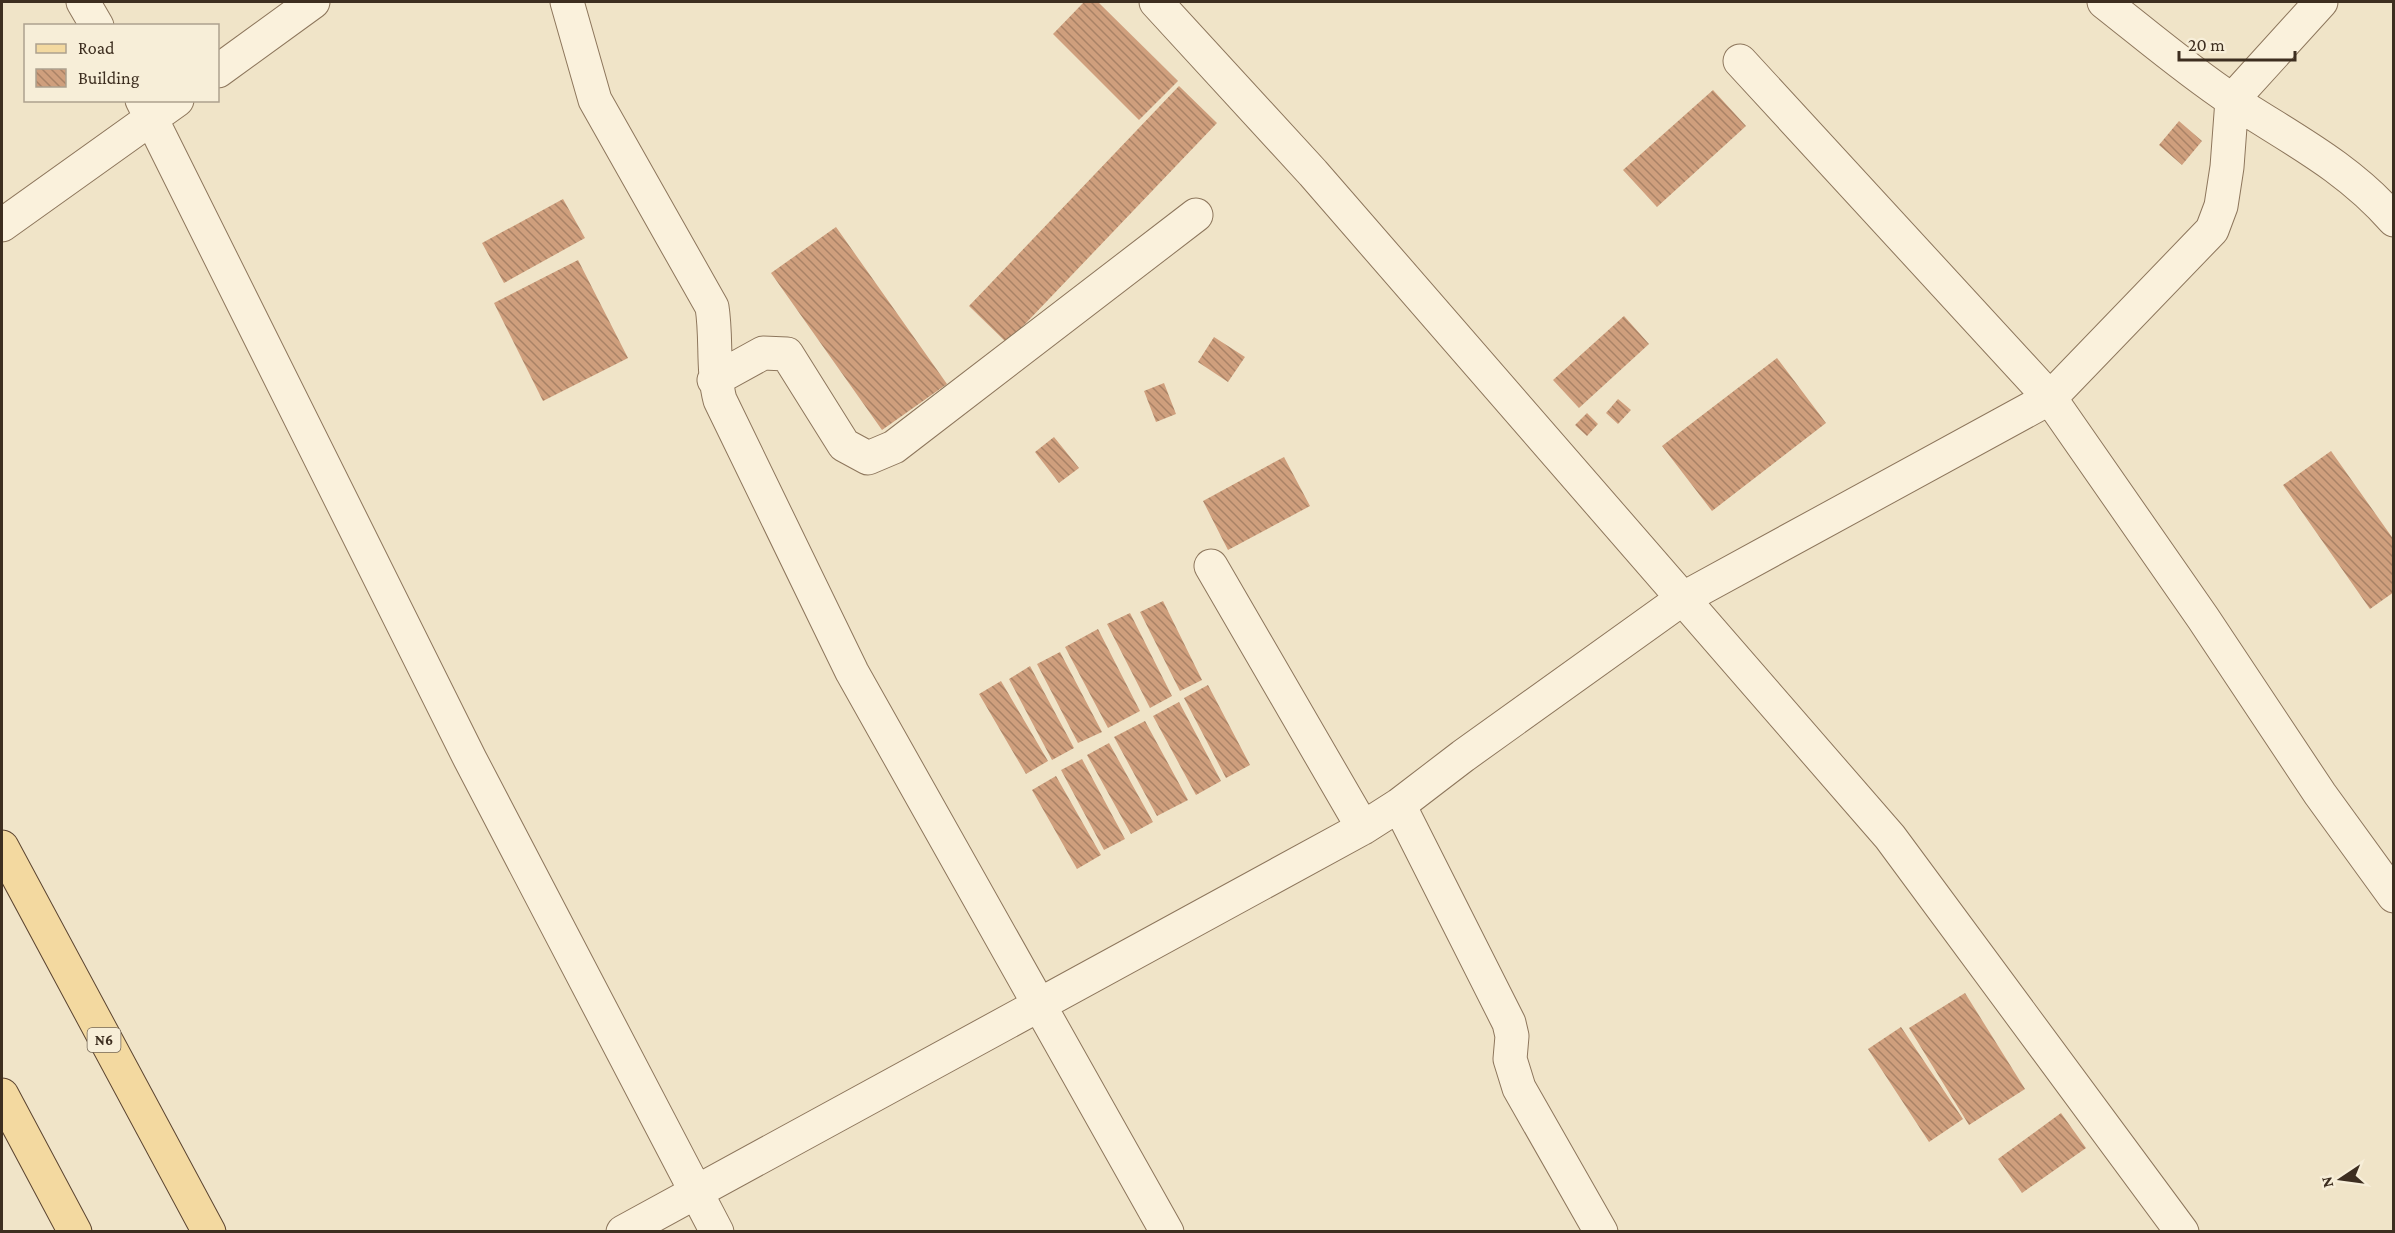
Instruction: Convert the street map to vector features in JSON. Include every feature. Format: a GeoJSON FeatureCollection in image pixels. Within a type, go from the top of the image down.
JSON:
{"type":"FeatureCollection","features":[{"type":"Feature","properties":{"kind":"main road","name":"N6"},"geometry":{"type":"LineString","coordinates":[[2,847],[209,1232]]}},
{"type":"Feature","properties":{"kind":"main road"},"geometry":{"type":"LineString","coordinates":[[2,1095],[75,1232]]}},
{"type":"Feature","properties":{"kind":"street"},"geometry":{"type":"LineString","coordinates":[[83,2],[97,24]]}},
{"type":"Feature","properties":{"kind":"street"},"geometry":{"type":"LineString","coordinates":[[219,70],[313,2]]}},
{"type":"Feature","properties":{"kind":"street"},"geometry":{"type":"LineString","coordinates":[[567,2],[595,100],[712,307],[717,335],[714,380],[720,400],[852,672],[1167,1232]]}},
{"type":"Feature","properties":{"kind":"street"},"geometry":{"type":"LineString","coordinates":[[1156,2],[1313,173],[1890,837],[2182,1232]]}},
{"type":"Feature","properties":{"kind":"street"},"geometry":{"type":"LineString","coordinates":[[2104,2],[2232,100],[2347,173],[2394,220]]}},
{"type":"Feature","properties":{"kind":"street"},"geometry":{"type":"LineString","coordinates":[[623,1232],[695,1190],[841,1115],[1363,828],[1399,805],[1462,756],[1682,599],[2050,398],[2212,230],[2221,206],[2227,166],[2232,100],[2321,2]]}},
{"type":"Feature","properties":{"kind":"street"},"geometry":{"type":"LineString","coordinates":[[1740,61],[2050,398],[2204,618],[2320,794],[2394,896]]}},
{"type":"Feature","properties":{"kind":"street"},"geometry":{"type":"LineString","coordinates":[[2,225],[157,106],[470,759],[717,1232]]}},
{"type":"Feature","properties":{"kind":"street"},"geometry":{"type":"LineString","coordinates":[[714,380],[763,353],[787,354],[844,445],[868,458],[894,447],[1196,215]]}},
{"type":"Feature","properties":{"kind":"street"},"geometry":{"type":"LineString","coordinates":[[1211,566],[1363,828]]}},
{"type":"Feature","properties":{"kind":"street"},"geometry":{"type":"LineString","coordinates":[[1399,805],[1509,1023],[1512,1036],[1510,1059],[1519,1088],[1600,1232]]}},
{"type":"Feature","properties":{"kind":"building"},"geometry":{"type":"Polygon","coordinates":[[[1084,2],[1098,2],[1178,81],[1139,120],[1053,34],[1084,2]]]}},
{"type":"Feature","properties":{"kind":"building"},"geometry":{"type":"Polygon","coordinates":[[[1179,86],[1217,123],[1007,343],[969,306],[1179,86]]]}},
{"type":"Feature","properties":{"kind":"building"},"geometry":{"type":"Polygon","coordinates":[[[1713,90],[1746,126],[1657,207],[1623,170],[1713,90]]]}},
{"type":"Feature","properties":{"kind":"building"},"geometry":{"type":"Polygon","coordinates":[[[2179,121],[2202,141],[2182,165],[2159,145],[2179,121]]]}},
{"type":"Feature","properties":{"kind":"building"},"geometry":{"type":"Polygon","coordinates":[[[563,199],[585,238],[504,283],[482,243],[563,199]]]}},
{"type":"Feature","properties":{"kind":"building"},"geometry":{"type":"Polygon","coordinates":[[[836,227],[947,384],[882,430],[771,273],[836,227]]]}},
{"type":"Feature","properties":{"kind":"building"},"geometry":{"type":"Polygon","coordinates":[[[578,260],[628,358],[543,401],[494,303],[578,260]]]}},
{"type":"Feature","properties":{"kind":"building"},"geometry":{"type":"Polygon","coordinates":[[[1624,316],[1649,344],[1579,408],[1553,380],[1624,316]]]}},
{"type":"Feature","properties":{"kind":"building"},"geometry":{"type":"Polygon","coordinates":[[[1214,337],[1245,357],[1228,382],[1198,362],[1214,337]]]}},
{"type":"Feature","properties":{"kind":"building"},"geometry":{"type":"Polygon","coordinates":[[[1777,358],[1826,423],[1712,511],[1662,446],[1777,358]]]}},
{"type":"Feature","properties":{"kind":"building"},"geometry":{"type":"Polygon","coordinates":[[[1164,383],[1176,414],[1156,422],[1144,391],[1164,383]]]}},
{"type":"Feature","properties":{"kind":"building"},"geometry":{"type":"Polygon","coordinates":[[[1618,399],[1631,410],[1618,424],[1606,413],[1618,399]]]}},
{"type":"Feature","properties":{"kind":"building"},"geometry":{"type":"Polygon","coordinates":[[[1587,413],[1598,424],[1587,436],[1575,425],[1587,413]]]}},
{"type":"Feature","properties":{"kind":"building"},"geometry":{"type":"Polygon","coordinates":[[[1054,437],[1079,468],[1059,483],[1035,452],[1054,437]]]}},
{"type":"Feature","properties":{"kind":"building"},"geometry":{"type":"Polygon","coordinates":[[[2331,451],[2394,540],[2394,592],[2370,609],[2283,485],[2331,451]]]}},
{"type":"Feature","properties":{"kind":"building"},"geometry":{"type":"Polygon","coordinates":[[[1284,457],[1310,506],[1228,550],[1203,501],[1284,457]]]}},
{"type":"Feature","properties":{"kind":"building"},"geometry":{"type":"Polygon","coordinates":[[[1163,601],[1202,680],[1180,691],[1140,612],[1163,601]]]}},
{"type":"Feature","properties":{"kind":"building"},"geometry":{"type":"Polygon","coordinates":[[[1130,613],[1172,696],[1150,708],[1107,624],[1130,613]]]}},
{"type":"Feature","properties":{"kind":"building"},"geometry":{"type":"Polygon","coordinates":[[[1098,629],[1140,711],[1108,728],[1065,647],[1098,629]]]}},
{"type":"Feature","properties":{"kind":"building"},"geometry":{"type":"Polygon","coordinates":[[[1060,652],[1102,732],[1078,743],[1037,664],[1060,652]]]}},
{"type":"Feature","properties":{"kind":"building"},"geometry":{"type":"Polygon","coordinates":[[[1030,666],[1074,748],[1052,760],[1009,679],[1030,666]]]}},
{"type":"Feature","properties":{"kind":"building"},"geometry":{"type":"Polygon","coordinates":[[[1001,681],[1048,761],[1026,774],[979,694],[1001,681]]]}},
{"type":"Feature","properties":{"kind":"building"},"geometry":{"type":"Polygon","coordinates":[[[1208,685],[1250,765],[1226,778],[1184,698],[1208,685]]]}},
{"type":"Feature","properties":{"kind":"building"},"geometry":{"type":"Polygon","coordinates":[[[1179,702],[1221,781],[1196,795],[1153,716],[1179,702]]]}},
{"type":"Feature","properties":{"kind":"building"},"geometry":{"type":"Polygon","coordinates":[[[1145,721],[1188,800],[1157,816],[1114,737],[1145,721]]]}},
{"type":"Feature","properties":{"kind":"building"},"geometry":{"type":"Polygon","coordinates":[[[1109,743],[1153,822],[1131,834],[1087,755],[1109,743]]]}},
{"type":"Feature","properties":{"kind":"building"},"geometry":{"type":"Polygon","coordinates":[[[1082,759],[1125,839],[1104,850],[1061,770],[1082,759]]]}},
{"type":"Feature","properties":{"kind":"building"},"geometry":{"type":"Polygon","coordinates":[[[1056,776],[1101,855],[1077,869],[1032,790],[1056,776]]]}},
{"type":"Feature","properties":{"kind":"building"},"geometry":{"type":"Polygon","coordinates":[[[1965,993],[2025,1089],[1969,1125],[1909,1028],[1965,993]]]}},
{"type":"Feature","properties":{"kind":"building"},"geometry":{"type":"Polygon","coordinates":[[[1901,1027],[1963,1119],[1929,1142],[1868,1049],[1901,1027]]]}},
{"type":"Feature","properties":{"kind":"building"},"geometry":{"type":"Polygon","coordinates":[[[2061,1113],[2086,1148],[2022,1193],[1998,1159],[2061,1113]]]}}]}
